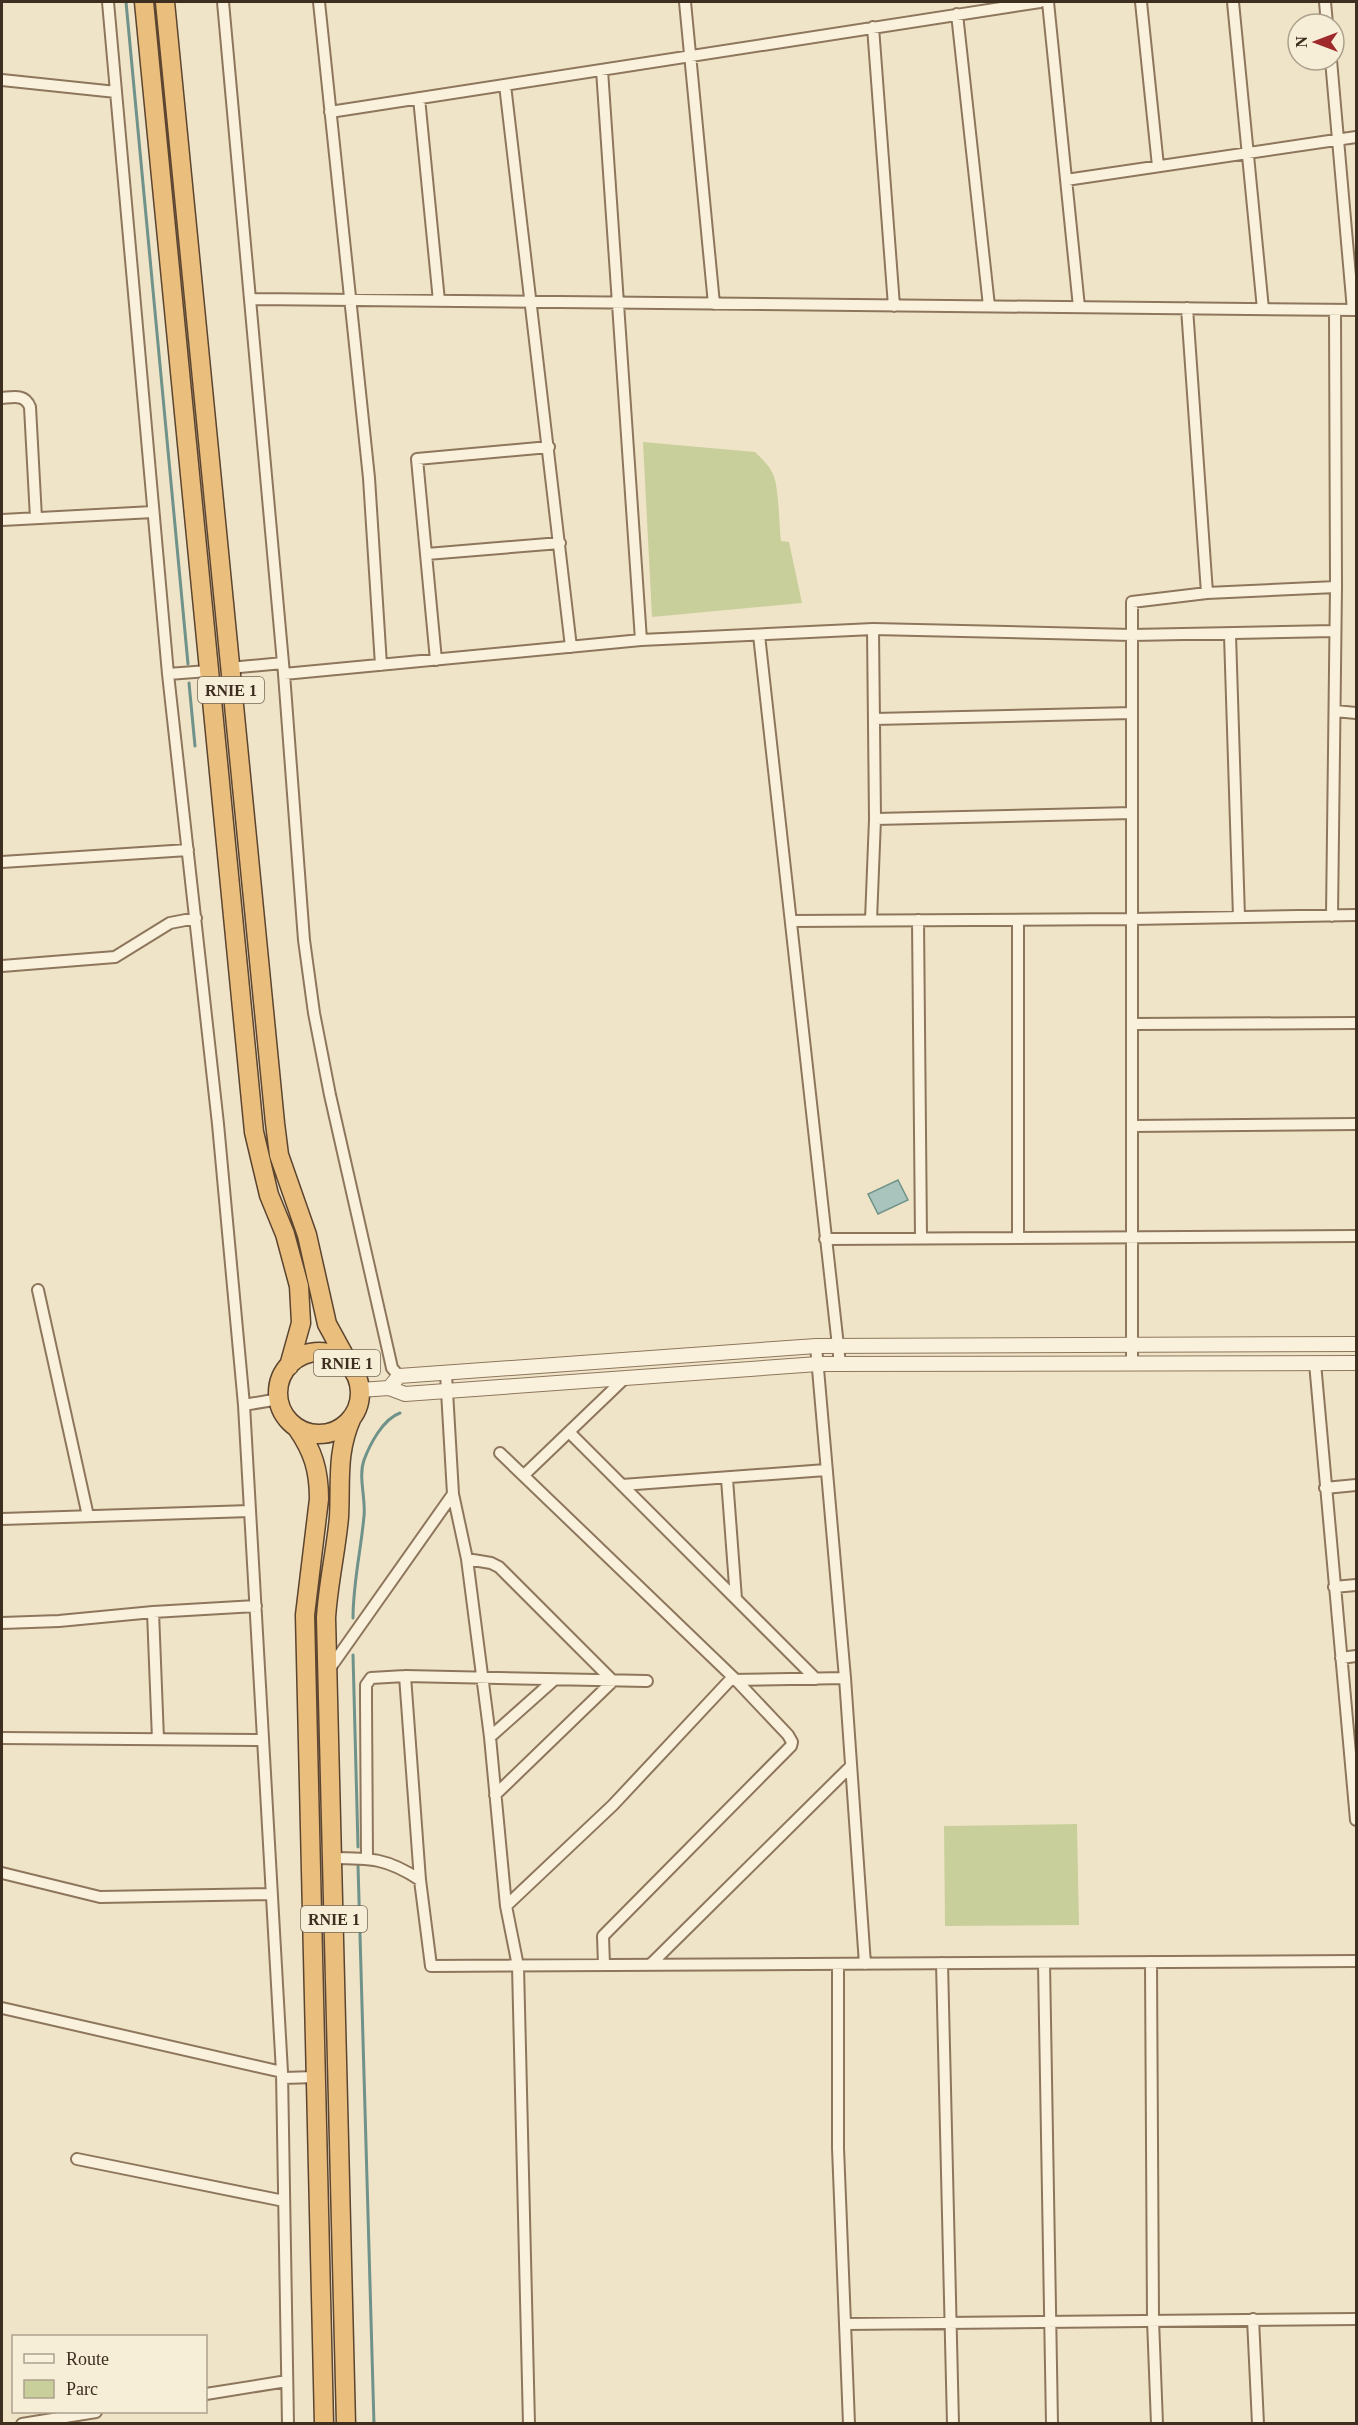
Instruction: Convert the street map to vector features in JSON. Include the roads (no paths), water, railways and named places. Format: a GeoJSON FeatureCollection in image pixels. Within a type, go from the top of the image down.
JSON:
{"type":"FeatureCollection","features":[{"type":"Feature","properties":{"kind":"highway","name":"RNIE 1"},"geometry":{"type":"LineString","coordinates":[[144,2],[254,1132],[269,1195],[285,1234],[299,1286],[301,1323],[289,1366],[280,1382],[279,1399],[285,1416],[297,1428],[314,1455],[319,1483],[305,1615],[324,2424]]}},
{"type":"Feature","properties":{"kind":"highway","name":"RNIE 1"},"geometry":{"type":"LineString","coordinates":[[165,2],[229,668],[279,1155],[307,1235],[327,1324],[357,1377],[360,1390],[358,1406],[344,1436],[339,1463],[339,1514],[326,1618],[346,2424]]}},
{"type":"Feature","properties":{"kind":"highway","name":"RNIE 1"},"geometry":{"type":"LineString","coordinates":[[289,1366],[302,1356],[318,1352],[334,1355],[350,1366]]}},
{"type":"Feature","properties":{"kind":"highway"},"geometry":{"type":"LineString","coordinates":[[297,1428],[313,1434],[327,1433],[340,1429],[352,1417]]}},
{"type":"Feature","properties":{"kind":"street"},"geometry":{"type":"LineString","coordinates":[[108,2],[168,674],[218,1124],[244,1405],[283,2075],[288,2424]]}},
{"type":"Feature","properties":{"kind":"street"},"geometry":{"type":"LineString","coordinates":[[223,2],[284,668],[297,862],[314,1013],[351,1194],[392,1368],[399,1376]]}},
{"type":"Feature","properties":{"kind":"street"},"geometry":{"type":"LineString","coordinates":[[319,2],[369,478],[381,665]]}},
{"type":"Feature","properties":{"kind":"street"},"geometry":{"type":"LineString","coordinates":[[685,2],[714,304]]}},
{"type":"Feature","properties":{"kind":"street"},"geometry":{"type":"LineString","coordinates":[[330,112],[1040,2]]}},
{"type":"Feature","properties":{"kind":"street"},"geometry":{"type":"LineString","coordinates":[[1048,2],[1080,307]]}},
{"type":"Feature","properties":{"kind":"street"},"geometry":{"type":"LineString","coordinates":[[1141,2],[1158,166]]}},
{"type":"Feature","properties":{"kind":"street"},"geometry":{"type":"LineString","coordinates":[[1233,2],[1263,309]]}},
{"type":"Feature","properties":{"kind":"street"},"geometry":{"type":"LineString","coordinates":[[957,14],[989,306]]}},
{"type":"Feature","properties":{"kind":"street"},"geometry":{"type":"LineString","coordinates":[[873,27],[894,306]]}},
{"type":"Feature","properties":{"kind":"street"},"geometry":{"type":"LineString","coordinates":[[602,70],[620,303],[641,640]]}},
{"type":"Feature","properties":{"kind":"street"},"geometry":{"type":"LineString","coordinates":[[250,300],[1355,310],[1332,72]]}},
{"type":"Feature","properties":{"kind":"street"},"geometry":{"type":"LineString","coordinates":[[2,80],[116,92]]}},
{"type":"Feature","properties":{"kind":"street"},"geometry":{"type":"LineString","coordinates":[[505,85],[571,647]]}},
{"type":"Feature","properties":{"kind":"street"},"geometry":{"type":"LineString","coordinates":[[419,98],[439,301]]}},
{"type":"Feature","properties":{"kind":"street"},"geometry":{"type":"LineString","coordinates":[[1066,180],[1356,137]]}},
{"type":"Feature","properties":{"kind":"street"},"geometry":{"type":"LineString","coordinates":[[1187,308],[1207,593]]}},
{"type":"Feature","properties":{"kind":"street"},"geometry":{"type":"LineString","coordinates":[[1332,916],[1336,587],[1335,310]]}},
{"type":"Feature","properties":{"kind":"street"},"geometry":{"type":"LineString","coordinates":[[2,398],[22,397],[27,400],[30,407],[36,518]]}},
{"type":"Feature","properties":{"kind":"street"},"geometry":{"type":"LineString","coordinates":[[436,660],[416,462],[418,458],[549,447]]}},
{"type":"Feature","properties":{"kind":"street"},"geometry":{"type":"LineString","coordinates":[[2,520],[153,512]]}},
{"type":"Feature","properties":{"kind":"street"},"geometry":{"type":"LineString","coordinates":[[427,554],[560,543]]}},
{"type":"Feature","properties":{"kind":"street"},"geometry":{"type":"LineString","coordinates":[[1132,1363],[1132,602],[1207,593],[1336,587]]}},
{"type":"Feature","properties":{"kind":"street"},"geometry":{"type":"LineString","coordinates":[[229,668],[381,665],[641,640],[873,629],[1132,635],[1230,635],[1335,631]]}},
{"type":"Feature","properties":{"kind":"street"},"geometry":{"type":"LineString","coordinates":[[871,920],[875,819],[873,629]]}},
{"type":"Feature","properties":{"kind":"street"},"geometry":{"type":"LineString","coordinates":[[759,635],[840,1364]]}},
{"type":"Feature","properties":{"kind":"street"},"geometry":{"type":"LineString","coordinates":[[1230,635],[1239,917]]}},
{"type":"Feature","properties":{"kind":"street"},"geometry":{"type":"LineString","coordinates":[[168,674],[208,671]]}},
{"type":"Feature","properties":{"kind":"street"},"geometry":{"type":"LineString","coordinates":[[1335,711],[1356,713]]}},
{"type":"Feature","properties":{"kind":"street"},"geometry":{"type":"LineString","coordinates":[[874,719],[1132,713]]}},
{"type":"Feature","properties":{"kind":"street"},"geometry":{"type":"LineString","coordinates":[[875,819],[1132,813]]}},
{"type":"Feature","properties":{"kind":"street"},"geometry":{"type":"LineString","coordinates":[[2,862],[188,850]]}},
{"type":"Feature","properties":{"kind":"street"},"geometry":{"type":"LineString","coordinates":[[791,921],[1356,915]]}},
{"type":"Feature","properties":{"kind":"street"},"geometry":{"type":"LineString","coordinates":[[2,966],[116,957],[170,923],[196,918]]}},
{"type":"Feature","properties":{"kind":"street"},"geometry":{"type":"LineString","coordinates":[[918,920],[921,1238]]}},
{"type":"Feature","properties":{"kind":"street"},"geometry":{"type":"LineString","coordinates":[[1018,920],[1018,1238]]}},
{"type":"Feature","properties":{"kind":"street"},"geometry":{"type":"LineString","coordinates":[[1132,1024],[1356,1023]]}},
{"type":"Feature","properties":{"kind":"street"},"geometry":{"type":"LineString","coordinates":[[1132,1126],[1356,1124]]}},
{"type":"Feature","properties":{"kind":"street"},"geometry":{"type":"LineString","coordinates":[[825,1239],[1356,1236]]}},
{"type":"Feature","properties":{"kind":"street"},"geometry":{"type":"LineString","coordinates":[[38,1290],[88,1516]]}},
{"type":"Feature","properties":{"kind":"street"},"geometry":{"type":"LineString","coordinates":[[389,1388],[399,1376],[816,1346],[1356,1344]]}},
{"type":"Feature","properties":{"kind":"street"},"geometry":{"type":"LineString","coordinates":[[816,1346],[845,1678],[865,1964]]}},
{"type":"Feature","properties":{"kind":"street"},"geometry":{"type":"LineString","coordinates":[[1315,1363],[1341,1658],[1354,1757],[1356,1820]]}},
{"type":"Feature","properties":{"kind":"street"},"geometry":{"type":"LineString","coordinates":[[360,1390],[389,1388],[405,1394],[447,1392],[818,1364],[1356,1363]]}},
{"type":"Feature","properties":{"kind":"street"},"geometry":{"type":"LineString","coordinates":[[446,1374],[453,1494],[467,1559],[490,1737],[506,1906],[518,1966],[529,2424]]}},
{"type":"Feature","properties":{"kind":"street"},"geometry":{"type":"LineString","coordinates":[[524,1475],[624,1379]]}},
{"type":"Feature","properties":{"kind":"street"},"geometry":{"type":"LineString","coordinates":[[244,1405],[279,1399]]}},
{"type":"Feature","properties":{"kind":"street"},"geometry":{"type":"LineString","coordinates":[[569,1432],[816,1679]]}},
{"type":"Feature","properties":{"kind":"street"},"geometry":{"type":"LineString","coordinates":[[500,1453],[736,1680],[791,1739],[791,1746],[603,1936],[604,1965]]}},
{"type":"Feature","properties":{"kind":"street"},"geometry":{"type":"LineString","coordinates":[[622,1485],[826,1470]]}},
{"type":"Feature","properties":{"kind":"street"},"geometry":{"type":"LineString","coordinates":[[727,1479],[736,1599]]}},
{"type":"Feature","properties":{"kind":"street"},"geometry":{"type":"LineString","coordinates":[[1325,1488],[1356,1485]]}},
{"type":"Feature","properties":{"kind":"street"},"geometry":{"type":"LineString","coordinates":[[328,1671],[453,1494]]}},
{"type":"Feature","properties":{"kind":"street"},"geometry":{"type":"LineString","coordinates":[[2,1519],[250,1510]]}},
{"type":"Feature","properties":{"kind":"street"},"geometry":{"type":"LineString","coordinates":[[467,1559],[491,1563],[499,1568],[613,1681]]}},
{"type":"Feature","properties":{"kind":"street"},"geometry":{"type":"LineString","coordinates":[[1334,1587],[1356,1585]]}},
{"type":"Feature","properties":{"kind":"street"},"geometry":{"type":"LineString","coordinates":[[2,1623],[59,1622],[153,1612],[256,1606]]}},
{"type":"Feature","properties":{"kind":"street"},"geometry":{"type":"LineString","coordinates":[[153,1612],[158,1739]]}},
{"type":"Feature","properties":{"kind":"street"},"geometry":{"type":"LineString","coordinates":[[1341,1658],[1356,1656]]}},
{"type":"Feature","properties":{"kind":"street"},"geometry":{"type":"LineString","coordinates":[[405,1676],[420,1880],[431,1966],[1356,1961]]}},
{"type":"Feature","properties":{"kind":"street"},"geometry":{"type":"LineString","coordinates":[[367,1858],[366,1685],[371,1678],[405,1676],[647,1682]]}},
{"type":"Feature","properties":{"kind":"street"},"geometry":{"type":"LineString","coordinates":[[506,1906],[613,1805],[730,1680],[845,1678]]}},
{"type":"Feature","properties":{"kind":"street"},"geometry":{"type":"LineString","coordinates":[[490,1737],[554,1680]]}},
{"type":"Feature","properties":{"kind":"street"},"geometry":{"type":"LineString","coordinates":[[495,1795],[613,1681]]}},
{"type":"Feature","properties":{"kind":"street"},"geometry":{"type":"LineString","coordinates":[[2,1738],[263,1740]]}},
{"type":"Feature","properties":{"kind":"street"},"geometry":{"type":"LineString","coordinates":[[650,1965],[851,1766]]}},
{"type":"Feature","properties":{"kind":"street"},"geometry":{"type":"LineString","coordinates":[[332,1858],[367,1858],[397,1865],[420,1880]]}},
{"type":"Feature","properties":{"kind":"street"},"geometry":{"type":"LineString","coordinates":[[2,1873],[100,1897],[272,1894]]}},
{"type":"Feature","properties":{"kind":"street"},"geometry":{"type":"LineString","coordinates":[[1151,1962],[1153,2320],[1157,2424]]}},
{"type":"Feature","properties":{"kind":"street"},"geometry":{"type":"LineString","coordinates":[[942,1963],[953,2424]]}},
{"type":"Feature","properties":{"kind":"street"},"geometry":{"type":"LineString","coordinates":[[1044,1963],[1052,2424]]}},
{"type":"Feature","properties":{"kind":"street"},"geometry":{"type":"LineString","coordinates":[[838,1964],[838,2148],[849,2424]]}},
{"type":"Feature","properties":{"kind":"street"},"geometry":{"type":"LineString","coordinates":[[2,2008],[283,2075],[316,2077]]}},
{"type":"Feature","properties":{"kind":"street"},"geometry":{"type":"LineString","coordinates":[[77,2159],[284,2201]]}},
{"type":"Feature","properties":{"kind":"street"},"geometry":{"type":"LineString","coordinates":[[1253,2319],[1258,2424]]}},
{"type":"Feature","properties":{"kind":"street"},"geometry":{"type":"LineString","coordinates":[[846,2324],[1356,2319]]}},
{"type":"Feature","properties":{"kind":"street"},"geometry":{"type":"LineString","coordinates":[[207,2394],[286,2380]]}},
{"type":"Feature","properties":{"kind":"street"},"geometry":{"type":"LineString","coordinates":[[22,2424],[90,2413]]}},
{"type":"Feature","properties":{"kind":"water"},"geometry":{"type":"Polygon","coordinates":[[[898,1180],[908,1200],[878,1214],[868,1194],[898,1180]]]}},
{"type":"Feature","properties":{"kind":"waterway"},"geometry":{"type":"LineString","coordinates":[[126,2],[188,664]]}},
{"type":"Feature","properties":{"kind":"waterway"},"geometry":{"type":"LineString","coordinates":[[189,683],[195,746]]}},
{"type":"Feature","properties":{"kind":"waterway"},"geometry":{"type":"LineString","coordinates":[[353,1618],[364,1516],[362,1467],[378,1433],[388,1421],[400,1413]]}},
{"type":"Feature","properties":{"kind":"waterway"},"geometry":{"type":"LineString","coordinates":[[353,1655],[358,1847]]}},
{"type":"Feature","properties":{"kind":"waterway"},"geometry":{"type":"LineString","coordinates":[[358,1865],[374,2424]]}}]}
